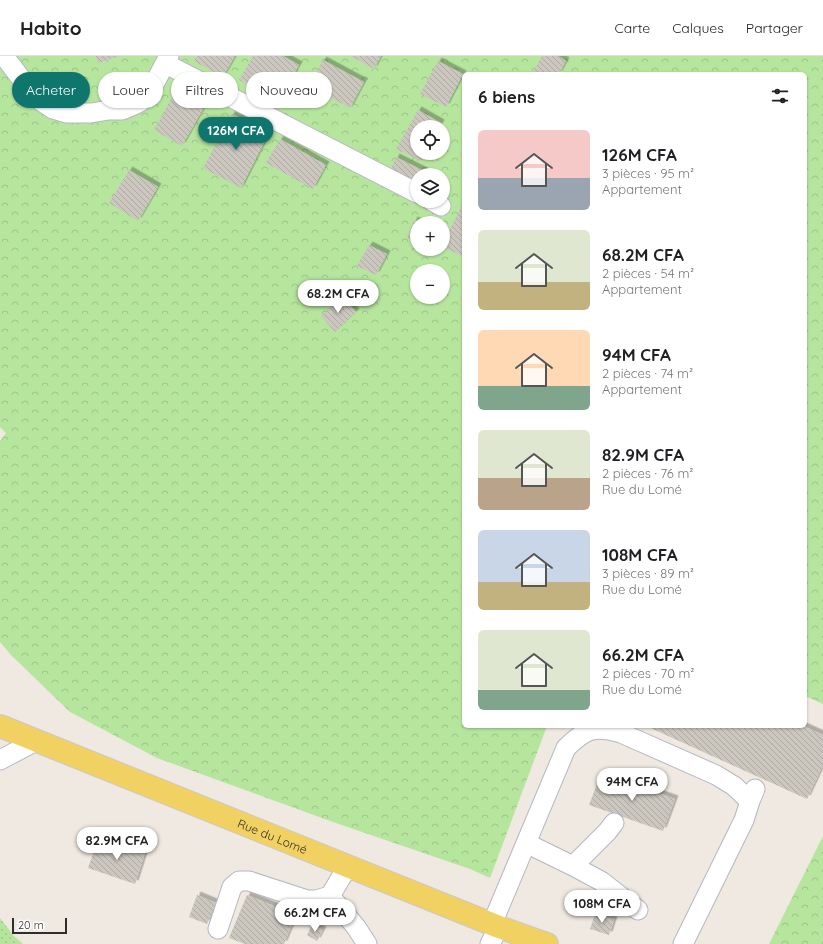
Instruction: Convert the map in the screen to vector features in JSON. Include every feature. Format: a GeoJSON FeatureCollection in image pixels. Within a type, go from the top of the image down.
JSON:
{"type":"FeatureCollection","features":[{"type":"Feature","properties":{"kind":"main road","name":"Rue du Lomé"},"geometry":{"type":"LineString","coordinates":[[0,726],[348,866],[494,931],[547,944]]}},
{"type":"Feature","properties":{"kind":"street"},"geometry":{"type":"LineString","coordinates":[[4,56],[35,97],[53,109],[66,113],[91,113],[109,110],[122,110],[140,102],[152,88],[168,60],[410,189]]}},
{"type":"Feature","properties":{"kind":"street"},"geometry":{"type":"LineString","coordinates":[[494,931],[526,843],[566,748],[580,735],[593,730],[608,729],[621,733],[716,775],[752,795],[741,826],[683,944]]}},
{"type":"Feature","properties":{"kind":"street"},"geometry":{"type":"LineString","coordinates":[[0,760],[36,741]]}},
{"type":"Feature","properties":{"kind":"street"},"geometry":{"type":"LineString","coordinates":[[573,866],[614,823]]}},
{"type":"Feature","properties":{"kind":"street"},"geometry":{"type":"LineString","coordinates":[[526,843],[573,866],[601,882],[638,910]]}},
{"type":"Feature","properties":{"kind":"street"},"geometry":{"type":"LineString","coordinates":[[218,929],[232,887],[239,881],[249,881],[307,900],[316,900],[330,896],[348,866]]}},
{"type":"Feature","properties":{"kind":"street"},"geometry":{"type":"LineString","coordinates":[[330,896],[356,927],[367,944]]}},
{"type":"Feature","properties":{"kind":"green space"},"geometry":{"type":"Polygon","coordinates":[[[0,56],[823,56],[823,704],[807,697],[807,72],[462,72],[462,728],[546,728],[490,878],[470,869],[333,822],[157,758],[70,712],[11,655],[0,642],[0,441],[6,433],[0,427],[0,56]]]}},
{"type":"Feature","properties":{"kind":"green space"},"geometry":{"type":"Polygon","coordinates":[[[823,836],[823,944],[769,944],[823,836]]]}},
{"type":"Feature","properties":{"kind":"green space"},"geometry":{"type":"Polygon","coordinates":[[[0,918],[14,936],[23,944],[0,944],[0,918]]]}},
{"type":"Feature","properties":{"kind":"building"},"geometry":{"type":"Polygon","coordinates":[[[96,56],[120,56],[98,63],[96,56]]]}},
{"type":"Feature","properties":{"kind":"building"},"geometry":{"type":"Polygon","coordinates":[[[197,56],[235,56],[226,72],[214,72],[194,61],[197,56]]]}},
{"type":"Feature","properties":{"kind":"building"},"geometry":{"type":"Polygon","coordinates":[[[253,56],[283,56],[299,65],[295,72],[246,72],[246,84],[239,80],[253,56]]]}},
{"type":"Feature","properties":{"kind":"building"},"geometry":{"type":"Polygon","coordinates":[[[351,56],[381,56],[374,69],[351,56]]]}},
{"type":"Feature","properties":{"kind":"building"},"geometry":{"type":"Polygon","coordinates":[[[542,56],[558,56],[566,61],[560,72],[533,72],[542,56]]]}},
{"type":"Feature","properties":{"kind":"building"},"geometry":{"type":"Polygon","coordinates":[[[323,60],[364,82],[350,108],[332,98],[332,72],[317,72],[323,60]]]}},
{"type":"Feature","properties":{"kind":"building"},"geometry":{"type":"Polygon","coordinates":[[[438,61],[462,73],[446,107],[420,94],[438,61]]]}},
{"type":"Feature","properties":{"kind":"building"},"geometry":{"type":"Polygon","coordinates":[[[171,99],[171,108],[204,108],[182,146],[154,130],[171,99]]]}},
{"type":"Feature","properties":{"kind":"building"},"geometry":{"type":"Polygon","coordinates":[[[418,110],[436,120],[412,120],[418,110]]]}},
{"type":"Feature","properties":{"kind":"building"},"geometry":{"type":"Polygon","coordinates":[[[232,114],[269,133],[241,188],[203,168],[232,114]]]}},
{"type":"Feature","properties":{"kind":"building"},"geometry":{"type":"Polygon","coordinates":[[[410,124],[410,156],[396,149],[410,124]]]}},
{"type":"Feature","properties":{"kind":"building"},"geometry":{"type":"Polygon","coordinates":[[[280,139],[326,165],[313,189],[266,163],[280,139]]]}},
{"type":"Feature","properties":{"kind":"building"},"geometry":{"type":"Polygon","coordinates":[[[396,157],[418,168],[410,168],[410,181],[390,171],[396,157]]]}},
{"type":"Feature","properties":{"kind":"building"},"geometry":{"type":"Polygon","coordinates":[[[129,170],[158,187],[138,221],[109,203],[129,170]]]}},
{"type":"Feature","properties":{"kind":"building"},"geometry":{"type":"Polygon","coordinates":[[[462,205],[462,256],[450,250],[450,229],[462,205]]]}},
{"type":"Feature","properties":{"kind":"building"},"geometry":{"type":"Polygon","coordinates":[[[410,230],[410,239],[407,238],[410,230]]]}},
{"type":"Feature","properties":{"kind":"building"},"geometry":{"type":"Polygon","coordinates":[[[369,245],[387,254],[376,275],[357,266],[369,245]]]}},
{"type":"Feature","properties":{"kind":"building"},"geometry":{"type":"Polygon","coordinates":[[[342,297],[356,312],[335,332],[321,316],[342,297]]]}},
{"type":"Feature","properties":{"kind":"building"},"geometry":{"type":"Polygon","coordinates":[[[650,728],[807,728],[823,735],[823,765],[807,799],[650,728]]]}},
{"type":"Feature","properties":{"kind":"building"},"geometry":{"type":"Polygon","coordinates":[[[601,773],[675,799],[663,831],[589,805],[601,773]]]}},
{"type":"Feature","properties":{"kind":"building"},"geometry":{"type":"Polygon","coordinates":[[[99,837],[145,853],[135,884],[88,868],[99,837]]]}},
{"type":"Feature","properties":{"kind":"building"},"geometry":{"type":"Polygon","coordinates":[[[197,895],[216,903],[207,924],[189,917],[197,895]]]}},
{"type":"Feature","properties":{"kind":"building"},"geometry":{"type":"Polygon","coordinates":[[[247,895],[296,915],[284,944],[245,944],[229,938],[247,895]]]}},
{"type":"Feature","properties":{"kind":"building"},"geometry":{"type":"Polygon","coordinates":[[[595,914],[614,920],[609,935],[590,929],[595,914]]]}},
{"type":"Feature","properties":{"kind":"building"},"geometry":{"type":"Polygon","coordinates":[[[312,925],[323,930],[317,941],[307,935],[312,925]]]}}]}
